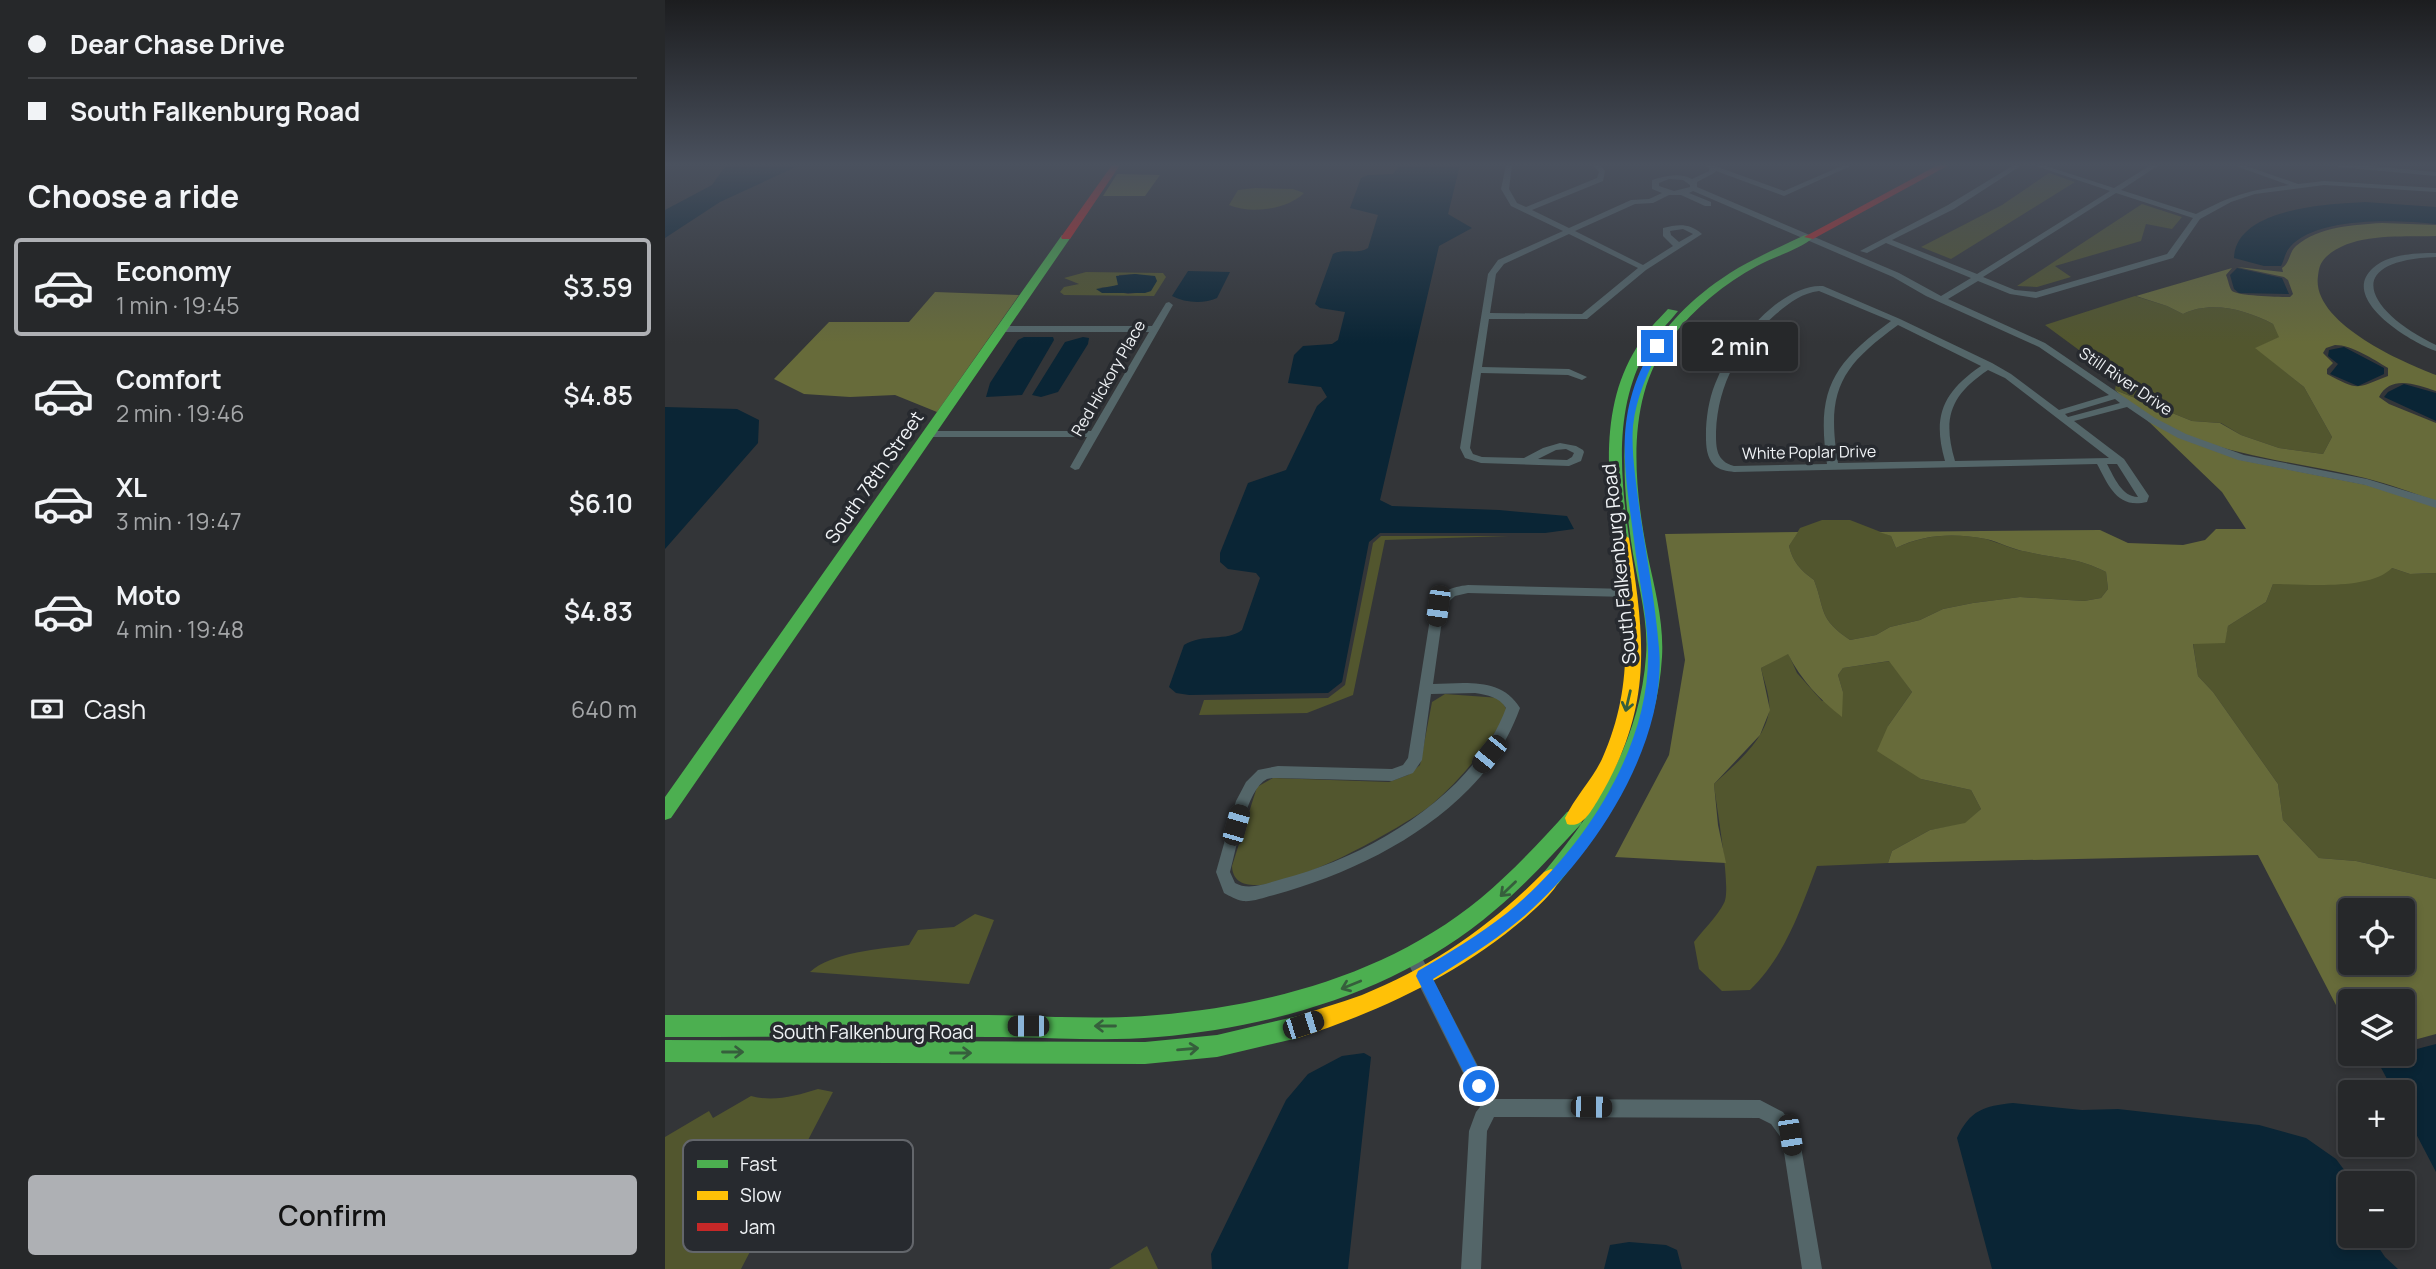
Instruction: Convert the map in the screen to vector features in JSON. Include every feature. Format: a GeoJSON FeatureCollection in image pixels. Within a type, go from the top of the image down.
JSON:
{"type":"FeatureCollection","features":[{"type":"Feature","properties":{"kind":"street","name":"South 78th Street"},"geometry":{"type":"LineString","coordinates":[[665,812],[1075,224]]}},
{"type":"Feature","properties":{"kind":"street"},"geometry":{"type":"LineString","coordinates":[[1556,224],[1643,268]]}},
{"type":"Feature","properties":{"kind":"street"},"geometry":{"type":"LineString","coordinates":[[1528,460],[1481,460],[1469,456],[1465,448],[1492,274],[1501,262],[1585,224]]}},
{"type":"Feature","properties":{"kind":"street","name":"Still River Drive"},"geometry":{"type":"LineString","coordinates":[[1764,224],[1798,237]]}},
{"type":"Feature","properties":{"kind":"street","name":"Still River Drive"},"geometry":{"type":"LineString","coordinates":[[1772,224],[1915,291],[1943,299],[2042,345],[2127,404],[2182,436],[2220,451],[2367,482],[2436,504]]}},
{"type":"Feature","properties":{"kind":"street","name":"South Falkenburg Road"},"geometry":{"type":"LineString","coordinates":[[665,1051],[1145,1053],[1193,1049],[1278,1033],[1353,1008],[1423,976],[1471,948],[1513,916],[1560,870],[1597,822],[1622,780],[1640,738],[1650,692],[1654,651],[1629,459],[1629,427],[1633,382],[1643,345],[1656,326],[1690,294],[1728,270],[1822,224]]}},
{"type":"Feature","properties":{"kind":"street"},"geometry":{"type":"LineString","coordinates":[[1864,251],[1916,224]]}},
{"type":"Feature","properties":{"kind":"street"},"geometry":{"type":"LineString","coordinates":[[1943,299],[2063,224]]}},
{"type":"Feature","properties":{"kind":"street"},"geometry":{"type":"LineString","coordinates":[[1885,240],[2013,292],[2048,293],[2170,256],[2192,224]]}},
{"type":"Feature","properties":{"kind":"street"},"geometry":{"type":"LineString","coordinates":[[1485,316],[1584,317],[1643,268],[1678,247]]}},
{"type":"Feature","properties":{"kind":"street"},"geometry":{"type":"LineString","coordinates":[[2436,255],[2404,257],[2383,264],[2374,272],[2369,292],[2372,302],[2388,319],[2436,348]]}},
{"type":"Feature","properties":{"kind":"street","name":"White Poplar Drive"},"geometry":{"type":"LineString","coordinates":[[2100,461],[2127,500],[2143,500],[2144,496],[2120,461],[1989,365],[1831,291],[1809,289],[1760,323],[1741,343],[1720,380],[1711,420],[1713,459],[1718,465],[1734,469],[1951,464],[2100,461],[2120,461]]}},
{"type":"Feature","properties":{"kind":"street","name":"Red Hickory Place"},"geometry":{"type":"LineString","coordinates":[[1075,467],[1169,304]]}},
{"type":"Feature","properties":{"kind":"street"},"geometry":{"type":"LineString","coordinates":[[1833,467],[1826,433],[1829,399],[1841,370],[1864,344],[1897,321]]}},
{"type":"Feature","properties":{"kind":"street"},"geometry":{"type":"LineString","coordinates":[[1002,329],[1155,328]]}},
{"type":"Feature","properties":{"kind":"street"},"geometry":{"type":"LineString","coordinates":[[1951,464],[1944,444],[1946,408],[1954,391],[1989,365]]}},
{"type":"Feature","properties":{"kind":"street"},"geometry":{"type":"LineString","coordinates":[[1476,370],[1569,372],[1582,377]]}},
{"type":"Feature","properties":{"kind":"street","name":"South Falkenburg Road"},"geometry":{"type":"LineString","coordinates":[[665,1026],[1154,1026],[1219,1020],[1277,1009],[1349,986],[1413,957],[1460,929],[1505,893],[1540,859],[1577,814],[1602,775],[1620,733],[1630,693],[1635,649],[1613,458],[1616,414],[1633,382]]}},
{"type":"Feature","properties":{"kind":"street"},"geometry":{"type":"LineString","coordinates":[[2058,413],[2116,396]]}},
{"type":"Feature","properties":{"kind":"street"},"geometry":{"type":"LineString","coordinates":[[2091,403],[2101,411]]}},
{"type":"Feature","properties":{"kind":"street"},"geometry":{"type":"LineString","coordinates":[[2067,420],[2127,404]]}},
{"type":"Feature","properties":{"kind":"street"},"geometry":{"type":"LineString","coordinates":[[930,433],[1095,434]]}},
{"type":"Feature","properties":{"kind":"street"},"geometry":{"type":"LineString","coordinates":[[1426,689],[1502,693],[1514,708],[1489,754],[1464,784],[1442,804],[1395,836],[1346,862],[1282,886],[1244,894],[1229,888],[1223,872],[1243,801],[1251,786],[1263,774],[1278,772],[1392,775],[1408,769],[1415,760],[1438,606],[1443,597],[1456,590],[1646,592]]}},
{"type":"Feature","properties":{"kind":"street"},"geometry":{"type":"LineString","coordinates":[[1413,957],[1490,1108]]}},
{"type":"Feature","properties":{"kind":"street"},"geometry":{"type":"LineString","coordinates":[[1471,1269],[1478,1131],[1482,1118],[1490,1108]]}},
{"type":"Feature","properties":{"kind":"street"},"geometry":{"type":"LineString","coordinates":[[1490,1108],[1760,1109],[1777,1118],[1790,1135],[1812,1269]]}},
{"type":"Feature","properties":{"kind":"green space"},"geometry":{"type":"Polygon","coordinates":[[[1965,224],[2007,224],[1951,259],[1921,247],[1965,224]]]}},
{"type":"Feature","properties":{"kind":"green space"},"geometry":{"type":"Polygon","coordinates":[[[2111,224],[2146,224],[2141,241],[2055,266],[2071,277],[2037,287],[2017,286],[2111,224]]]}},
{"type":"Feature","properties":{"kind":"green space"},"geometry":{"type":"Polygon","coordinates":[[[2147,224],[2176,224],[2172,229],[2147,224]]]}},
{"type":"Feature","properties":{"kind":"green space"},"geometry":{"type":"Polygon","coordinates":[[[2436,225],[2436,236],[2394,236],[2350,243],[2322,261],[2318,276],[2320,293],[2329,309],[2343,324],[2381,350],[2436,375],[2436,391],[2413,384],[2397,383],[2384,390],[2379,397],[2389,404],[2436,423],[2436,501],[2365,478],[2266,458],[2201,441],[2142,412],[2115,390],[2192,421],[2220,423],[2241,435],[2279,448],[2323,454],[2332,437],[2304,387],[2255,348],[2279,337],[2273,324],[2229,308],[2205,308],[2183,314],[2136,296],[2232,268],[2226,275],[2232,291],[2236,293],[2290,297],[2293,294],[2288,280],[2284,277],[2237,267],[2283,272],[2282,268],[2294,248],[2305,239],[2326,230],[2348,226],[2436,225]],[[2335,345],[2326,348],[2323,353],[2333,363],[2327,369],[2327,374],[2352,386],[2363,386],[2388,376],[2388,368],[2348,347],[2335,345]]]}},
{"type":"Feature","properties":{"kind":"green space"},"geometry":{"type":"Polygon","coordinates":[[[1086,272],[1163,273],[1166,277],[1154,296],[1064,295],[1060,292],[1064,287],[1079,284],[1064,278],[1086,272]],[[1119,275],[1119,284],[1110,288],[1099,287],[1128,294],[1151,291],[1143,276],[1119,275]]]}},
{"type":"Feature","properties":{"kind":"green space"},"geometry":{"type":"Polygon","coordinates":[[[935,292],[1019,295],[937,412],[895,395],[850,397],[804,394],[774,379],[829,322],[909,322],[935,292]]]}},
{"type":"Feature","properties":{"kind":"green space"},"geometry":{"type":"Polygon","coordinates":[[[2135,296],[2183,314],[2205,308],[2229,308],[2273,324],[2280,337],[2256,348],[2304,387],[2332,437],[2323,454],[2279,448],[2241,435],[2221,423],[2192,421],[2115,390],[2117,378],[2045,325],[2135,296]]]}},
{"type":"Feature","properties":{"kind":"green space"},"geometry":{"type":"Polygon","coordinates":[[[2147,420],[2181,438],[2241,460],[2367,485],[2436,507],[2436,573],[2410,574],[2392,568],[2382,575],[2353,583],[2273,584],[2266,602],[2228,626],[2225,643],[2193,644],[2198,676],[2213,692],[2278,784],[2283,820],[2319,858],[2356,861],[2436,879],[2436,1034],[2415,1040],[2415,989],[2338,989],[2338,1009],[2258,855],[1888,863],[1892,851],[1930,830],[1965,823],[1981,809],[1971,790],[1921,779],[1877,751],[1888,726],[1912,692],[1889,661],[1843,668],[1838,675],[1843,692],[1842,717],[1811,688],[1788,654],[1761,668],[1770,710],[1760,735],[1714,784],[1718,825],[1726,863],[1615,857],[1669,755],[1685,660],[1665,534],[1798,532],[1789,546],[1793,557],[1801,569],[1814,580],[1828,620],[1850,640],[1876,635],[1890,627],[1920,620],[1943,609],[1973,603],[2020,597],[2084,601],[2101,598],[2108,589],[2106,572],[2077,561],[1963,536],[1929,537],[1896,548],[1891,536],[1879,532],[2100,530],[2128,543],[2183,545],[2205,540],[2216,529],[2246,529],[2222,492],[2147,420]]]}},
{"type":"Feature","properties":{"kind":"green space"},"geometry":{"type":"Polygon","coordinates":[[[1822,520],[1850,520],[1891,536],[1896,548],[1929,537],[1963,536],[1986,539],[2022,551],[2096,567],[2106,572],[2108,589],[2101,598],[2084,601],[2020,597],[1973,603],[1943,609],[1920,620],[1890,627],[1876,635],[1850,640],[1828,620],[1814,580],[1798,565],[1789,546],[1800,528],[1822,520]]]}},
{"type":"Feature","properties":{"kind":"green space"},"geometry":{"type":"Polygon","coordinates":[[[1381,536],[1509,536],[1385,540],[1353,695],[1307,713],[1199,715],[1204,700],[1328,698],[1345,685],[1373,543],[1381,536]]]}},
{"type":"Feature","properties":{"kind":"green space"},"geometry":{"type":"Polygon","coordinates":[[[2392,568],[2410,574],[2436,573],[2436,879],[2356,861],[2319,858],[2283,820],[2278,784],[2213,692],[2198,676],[2193,643],[2224,643],[2228,626],[2266,602],[2273,584],[2392,568]]]}},
{"type":"Feature","properties":{"kind":"green space"},"geometry":{"type":"Polygon","coordinates":[[[1788,653],[1797,673],[1822,701],[1843,692],[1838,675],[1843,668],[1890,661],[1912,692],[1888,726],[1921,779],[1971,790],[1981,809],[1965,824],[1930,830],[1892,851],[1888,863],[1817,866],[1790,932],[1773,963],[1750,990],[1722,991],[1699,969],[1694,942],[1718,913],[1726,895],[1725,865],[1714,784],[1748,752],[1762,732],[1769,711],[1769,701],[1761,668],[1788,653]]]}},
{"type":"Feature","properties":{"kind":"green space"},"geometry":{"type":"Polygon","coordinates":[[[1445,694],[1500,698],[1508,712],[1473,762],[1442,796],[1390,832],[1324,866],[1290,879],[1261,885],[1240,882],[1232,866],[1257,787],[1273,778],[1389,782],[1408,775],[1420,765],[1432,702],[1445,694]]]}},
{"type":"Feature","properties":{"kind":"green space"},"geometry":{"type":"Polygon","coordinates":[[[975,914],[994,920],[969,984],[810,972],[819,965],[843,956],[909,945],[918,930],[954,927],[975,914]]]}},
{"type":"Feature","properties":{"kind":"green space"},"geometry":{"type":"Polygon","coordinates":[[[818,1089],[833,1092],[808,1140],[683,1140],[683,1252],[750,1252],[741,1269],[665,1269],[665,1137],[709,1111],[713,1118],[751,1096],[793,1096],[818,1089]]]}},
{"type":"Feature","properties":{"kind":"green space"},"geometry":{"type":"Polygon","coordinates":[[[1147,1246],[1158,1269],[1109,1269],[1147,1246]]]}},
{"type":"Feature","properties":{"kind":"water"},"geometry":{"type":"Polygon","coordinates":[[[665,224],[686,224],[665,238],[665,224]]]}},
{"type":"Feature","properties":{"kind":"water"},"geometry":{"type":"Polygon","coordinates":[[[1375,224],[1466,224],[1472,228],[1439,246],[1380,500],[1392,506],[1499,510],[1567,516],[1574,529],[1545,533],[1380,533],[1369,542],[1342,682],[1328,693],[1176,693],[1169,687],[1184,645],[1199,639],[1229,636],[1242,630],[1260,578],[1256,573],[1228,569],[1220,562],[1220,553],[1248,483],[1286,470],[1317,406],[1327,397],[1321,387],[1288,383],[1294,355],[1303,346],[1332,344],[1338,340],[1345,312],[1320,308],[1315,304],[1333,254],[1368,248],[1375,224]]]}},
{"type":"Feature","properties":{"kind":"water"},"geometry":{"type":"Polygon","coordinates":[[[2257,224],[2343,224],[2303,237],[2290,247],[2281,266],[2264,266],[2234,258],[2239,241],[2257,224]]]}},
{"type":"Feature","properties":{"kind":"water"},"geometry":{"type":"Polygon","coordinates":[[[2237,268],[2282,278],[2289,294],[2239,293],[2234,289],[2230,275],[2237,268]]]}},
{"type":"Feature","properties":{"kind":"water"},"geometry":{"type":"Polygon","coordinates":[[[1188,271],[1230,272],[1217,298],[1195,302],[1172,296],[1188,271]]]}},
{"type":"Feature","properties":{"kind":"water"},"geometry":{"type":"Polygon","coordinates":[[[1116,276],[1155,276],[1157,281],[1151,291],[1102,293],[1096,289],[1118,285],[1116,276]]]}},
{"type":"Feature","properties":{"kind":"water"},"geometry":{"type":"Polygon","coordinates":[[[1024,337],[1053,337],[1054,340],[1022,395],[986,397],[990,383],[1018,340],[1024,337]]]}},
{"type":"Feature","properties":{"kind":"water"},"geometry":{"type":"Polygon","coordinates":[[[1089,338],[1088,344],[1058,392],[1041,397],[1032,395],[1065,342],[1089,338]]]}},
{"type":"Feature","properties":{"kind":"water"},"geometry":{"type":"Polygon","coordinates":[[[2344,347],[2384,368],[2384,374],[2358,386],[2330,374],[2338,364],[2328,356],[2329,350],[2344,347]]]}},
{"type":"Feature","properties":{"kind":"water"},"geometry":{"type":"Polygon","coordinates":[[[2404,384],[2436,393],[2436,421],[2384,397],[2404,384]]]}},
{"type":"Feature","properties":{"kind":"water"},"geometry":{"type":"Polygon","coordinates":[[[665,407],[737,409],[759,420],[758,443],[665,549],[665,407]]]}},
{"type":"Feature","properties":{"kind":"water"},"geometry":{"type":"Polygon","coordinates":[[[2436,1044],[2436,1172],[2415,1132],[2415,1080],[2388,1080],[2380,1066],[2415,1066],[2415,1049],[2436,1044]]]}},
{"type":"Feature","properties":{"kind":"water"},"geometry":{"type":"Polygon","coordinates":[[[1364,1053],[1371,1057],[1348,1269],[1212,1269],[1211,1254],[1286,1100],[1308,1074],[1342,1056],[1364,1053]]]}},
{"type":"Feature","properties":{"kind":"water"},"geometry":{"type":"Polygon","coordinates":[[[2013,1103],[2082,1110],[2118,1109],[2259,1125],[2306,1138],[2336,1159],[2345,1171],[2338,1171],[2338,1248],[2379,1248],[2398,1269],[1992,1269],[1957,1138],[1973,1115],[1994,1106],[2013,1103]]]}},
{"type":"Feature","properties":{"kind":"water"},"geometry":{"type":"Polygon","coordinates":[[[1629,1242],[1666,1245],[1677,1250],[1682,1269],[1604,1269],[1610,1245],[1629,1242]]]}},
{"type":"Feature","properties":{"kind":"traffic: fast"},"geometry":{"type":"LineString","coordinates":[[665,812],[1066,237]]}},
{"type":"Feature","properties":{"kind":"traffic: fast"},"geometry":{"type":"LineString","coordinates":[[1551,878],[1590,828],[1622,776],[1644,719],[1650,688],[1654,656],[1653,627],[1638,540],[1631,462],[1632,427],[1637,395],[1649,365],[1666,337],[1691,309],[1724,282],[1754,263],[1809,237]]}},
{"type":"Feature","properties":{"kind":"traffic: fast"},"geometry":{"type":"LineString","coordinates":[[1622,538],[1615,466],[1615,441],[1622,394],[1641,349],[1672,311]]}},
{"type":"Feature","properties":{"kind":"traffic: fast"},"geometry":{"type":"LineString","coordinates":[[665,1026],[1136,1027],[1220,1019],[1279,1007],[1335,990],[1388,968],[1439,940],[1486,906],[1531,865],[1574,818]]}},
{"type":"Feature","properties":{"kind":"traffic: fast"},"geometry":{"type":"LineString","coordinates":[[665,1051],[1145,1053],[1217,1046],[1298,1027]]}},
{"type":"Feature","properties":{"kind":"traffic: slow"},"geometry":{"type":"LineString","coordinates":[[1574,818],[1588,800],[1610,760],[1630,695],[1635,636],[1622,538]]}},
{"type":"Feature","properties":{"kind":"traffic: slow"},"geometry":{"type":"LineString","coordinates":[[1298,1027],[1367,1003],[1435,970],[1497,928],[1551,878]]}},
{"type":"Feature","properties":{"kind":"traffic: jam"},"geometry":{"type":"LineString","coordinates":[[1066,237],[1075,224]]}},
{"type":"Feature","properties":{"kind":"traffic: jam"},"geometry":{"type":"LineString","coordinates":[[1809,237],[1833,224]]}},
{"type":"Feature","properties":{"kind":"route"},"geometry":{"type":"LineString","coordinates":[[1479,1086],[1423,976],[1471,948],[1513,916],[1560,870],[1597,822],[1622,780],[1640,738],[1650,692],[1654,651],[1630,476],[1629,427],[1643,373],[1657,346]]}}]}
